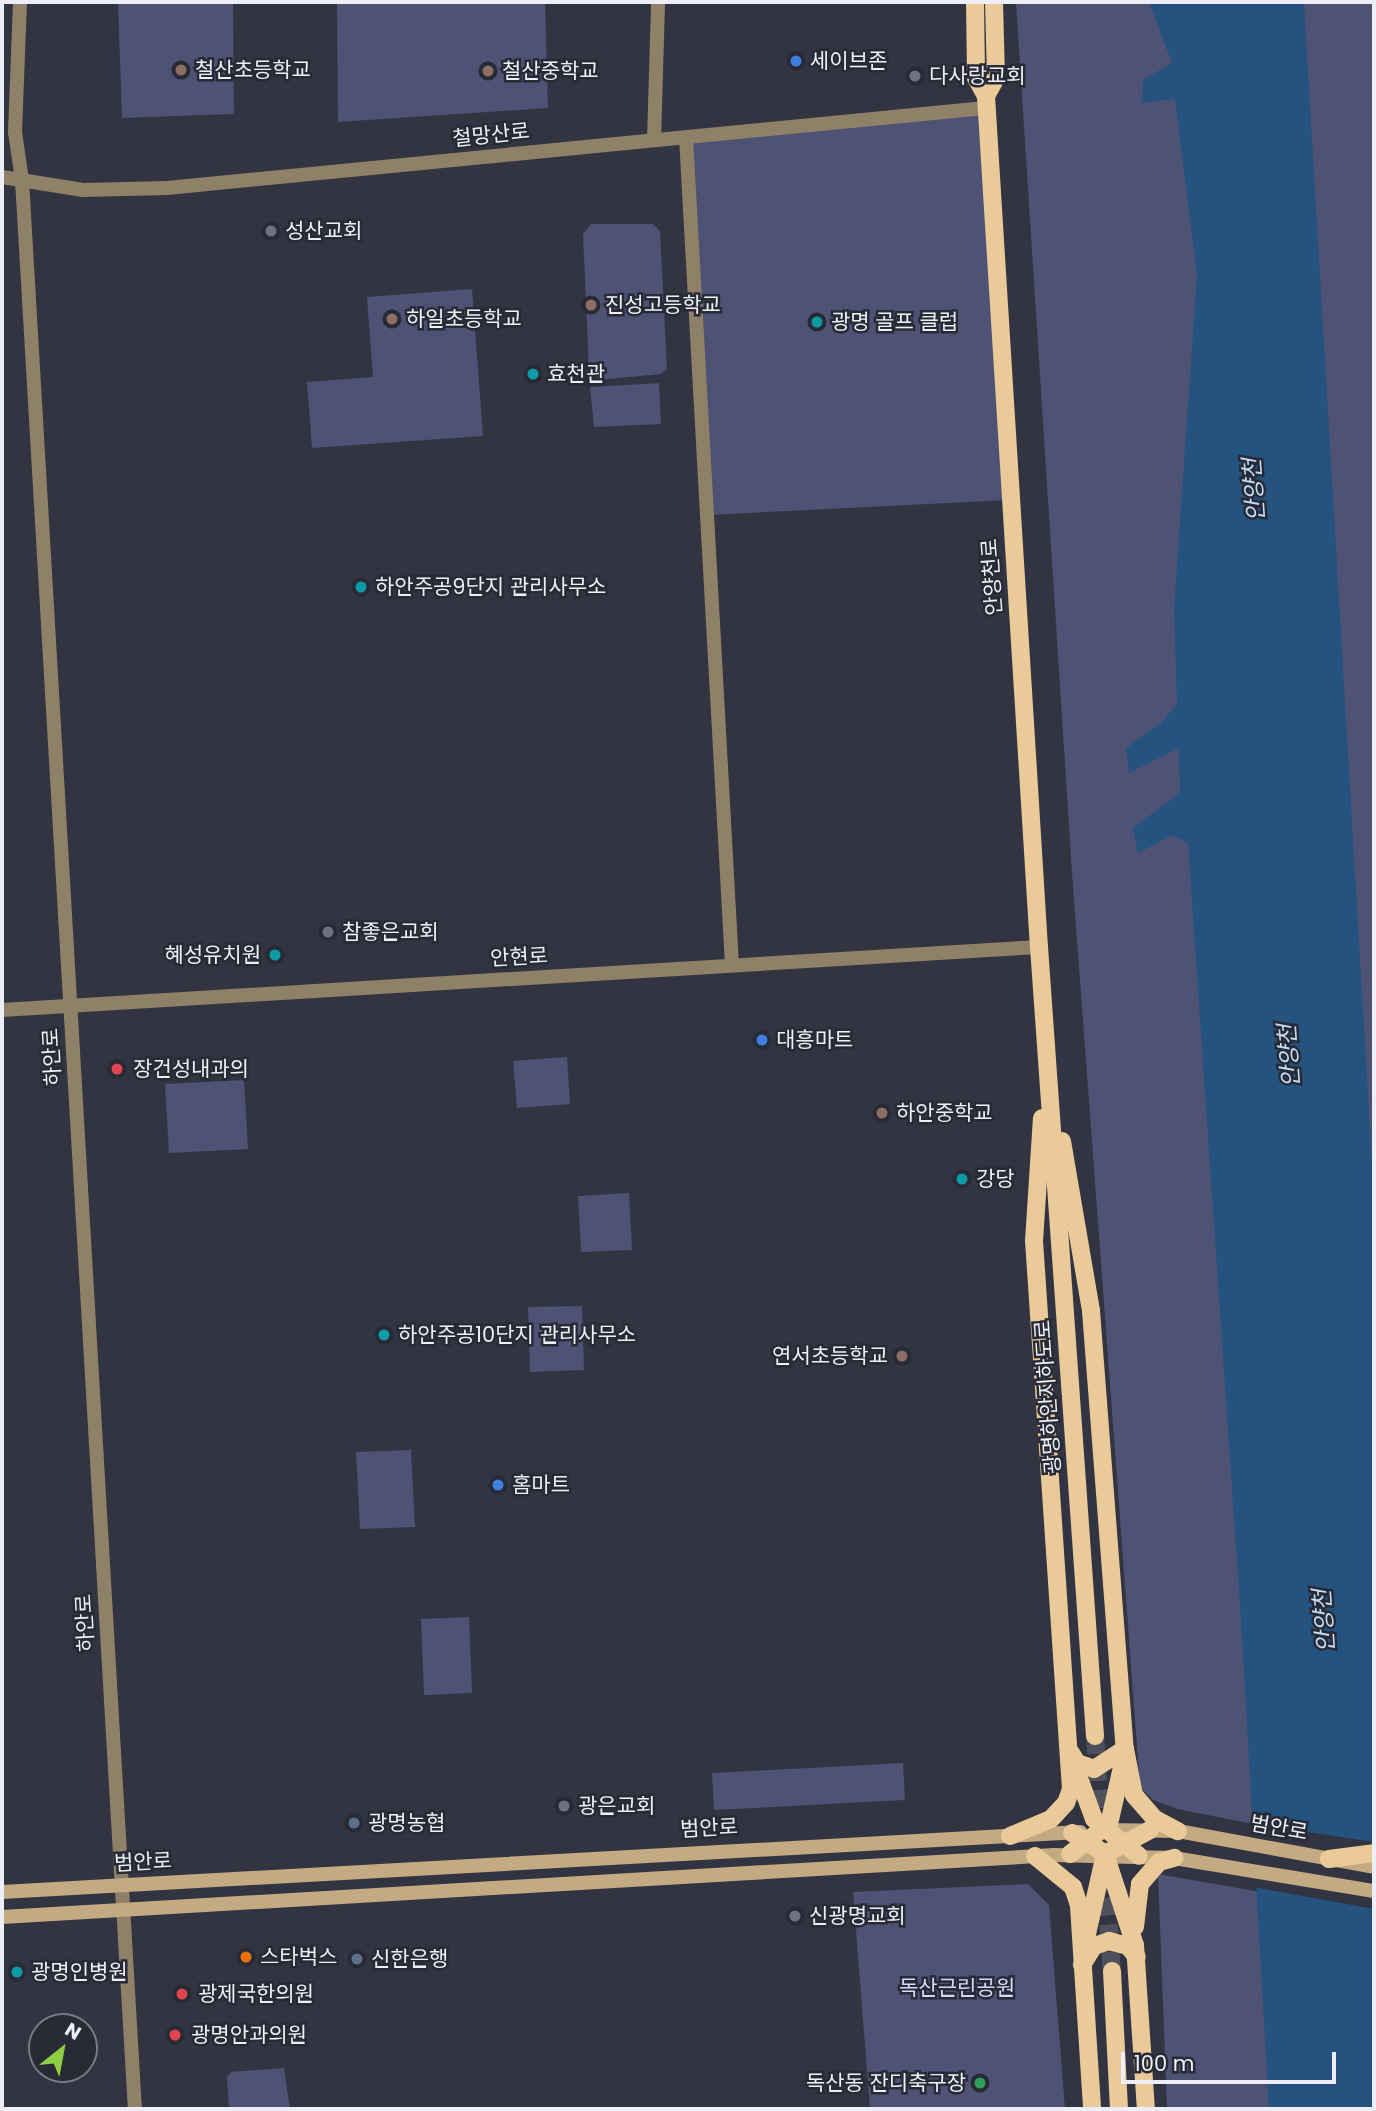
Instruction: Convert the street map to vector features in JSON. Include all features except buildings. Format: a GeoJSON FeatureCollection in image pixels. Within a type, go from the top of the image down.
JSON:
{"type":"FeatureCollection","features":[{"type":"Feature","properties":{"kind":"main road"},"geometry":{"type":"LineString","coordinates":[[975,2],[976,78],[985,102]]}},
{"type":"Feature","properties":{"kind":"main road"},"geometry":{"type":"LineString","coordinates":[[985,102],[996,78],[994,2]]}},
{"type":"Feature","properties":{"kind":"main road","name":"안양천로"},"geometry":{"type":"LineString","coordinates":[[985,102],[1047,1055]]}},
{"type":"Feature","properties":{"kind":"main road"},"geometry":{"type":"LineString","coordinates":[[1047,1055],[1091,1311],[1125,1749],[1134,1796],[1155,1819],[1178,1831]]}},
{"type":"Feature","properties":{"kind":"main road"},"geometry":{"type":"LineString","coordinates":[[1010,1836],[1042,1824],[1060,1812],[1071,1789],[1034,1241],[1047,1055]]}},
{"type":"Feature","properties":{"kind":"main road","name":"광명하안지하도로"},"geometry":{"type":"LineString","coordinates":[[1047,1055],[1095,1736]]}},
{"type":"Feature","properties":{"kind":"main road"},"geometry":{"type":"LineString","coordinates":[[1069,1750],[1077,1763],[1094,1769],[1125,1749]]}},
{"type":"Feature","properties":{"kind":"main road"},"geometry":{"type":"LineString","coordinates":[[1070,1854],[1096,1836],[1116,1807],[1125,1749]]}},
{"type":"Feature","properties":{"kind":"main road"},"geometry":{"type":"LineString","coordinates":[[1069,1750],[1136,1951]]}},
{"type":"Feature","properties":{"kind":"main road"},"geometry":{"type":"LineString","coordinates":[[1082,1965],[1105,1854],[1119,1843],[1150,1830]]}},
{"type":"Feature","properties":{"kind":"main road","name":"범안로"},"geometry":{"type":"LineString","coordinates":[[1096,1836],[1150,1830],[1178,1831],[1374,1867]]}},
{"type":"Feature","properties":{"kind":"main road"},"geometry":{"type":"LineString","coordinates":[[1072,1833],[1119,1843],[1139,1856]]}},
{"type":"Feature","properties":{"kind":"main road","name":"범안로"},"geometry":{"type":"LineString","coordinates":[[2,1892],[1072,1833]]}},
{"type":"Feature","properties":{"kind":"main road"},"geometry":{"type":"LineString","coordinates":[[1329,1859],[1374,1853]]}},
{"type":"Feature","properties":{"kind":"main road"},"geometry":{"type":"LineString","coordinates":[[2,1917],[1070,1854],[1174,1857],[1374,1891]]}},
{"type":"Feature","properties":{"kind":"main road"},"geometry":{"type":"LineString","coordinates":[[1035,1856],[1073,1887],[1082,1965],[1091,2109]]}},
{"type":"Feature","properties":{"kind":"main road"},"geometry":{"type":"LineString","coordinates":[[1146,2109],[1136,1951],[1137,1892],[1148,1872],[1174,1857]]}},
{"type":"Feature","properties":{"kind":"main road"},"geometry":{"type":"LineString","coordinates":[[1082,1965],[1094,1946],[1108,1941],[1136,1951]]}},
{"type":"Feature","properties":{"kind":"main road"},"geometry":{"type":"LineString","coordinates":[[1112,1971],[1119,2109]]}},
{"type":"Feature","properties":{"kind":"street","name":"하안로"},"geometry":{"type":"LineString","coordinates":[[20,2],[15,132],[22,180],[135,2109]]}},
{"type":"Feature","properties":{"kind":"street"},"geometry":{"type":"LineString","coordinates":[[654,140],[658,2]]}},
{"type":"Feature","properties":{"kind":"street","name":"철망산로"},"geometry":{"type":"LineString","coordinates":[[2,177],[83,190],[127,190],[685,137],[985,102]]}},
{"type":"Feature","properties":{"kind":"street"},"geometry":{"type":"LineString","coordinates":[[685,137],[732,965]]}},
{"type":"Feature","properties":{"kind":"street","name":"안현로"},"geometry":{"type":"LineString","coordinates":[[2,1010],[1039,947]]}},
{"type":"Feature","properties":{"kind":"green space"},"geometry":{"type":"Polygon","coordinates":[[[118,2],[233,2],[234,114],[122,118],[118,2]]]}},
{"type":"Feature","properties":{"kind":"green space"},"geometry":{"type":"Polygon","coordinates":[[[337,2],[545,2],[548,108],[338,122],[337,2]]]}},
{"type":"Feature","properties":{"kind":"green space"},"geometry":{"type":"Polygon","coordinates":[[[1016,2],[1374,2],[1374,1848],[1177,1809],[1153,1800],[1140,1787],[1072,873],[1016,2]]]}},
{"type":"Feature","properties":{"kind":"green space","name":"광명 골프 클럽"},"geometry":{"type":"Polygon","coordinates":[[[985,108],[1009,500],[707,515],[686,137],[985,108]]]}},
{"type":"Feature","properties":{"kind":"green space"},"geometry":{"type":"Polygon","coordinates":[[[591,224],[653,224],[660,231],[667,369],[661,374],[599,380],[589,371],[583,234],[591,224]]]}},
{"type":"Feature","properties":{"kind":"green space"},"geometry":{"type":"Polygon","coordinates":[[[472,289],[483,436],[312,448],[307,382],[373,377],[367,297],[472,289]]]}},
{"type":"Feature","properties":{"kind":"green space"},"geometry":{"type":"Polygon","coordinates":[[[659,383],[661,424],[594,427],[590,387],[659,383]]]}},
{"type":"Feature","properties":{"kind":"green space"},"geometry":{"type":"Polygon","coordinates":[[[567,1057],[570,1104],[517,1108],[513,1061],[567,1057]]]}},
{"type":"Feature","properties":{"kind":"green space"},"geometry":{"type":"Polygon","coordinates":[[[244,1080],[248,1149],[169,1153],[165,1084],[244,1080]]]}},
{"type":"Feature","properties":{"kind":"green space"},"geometry":{"type":"Polygon","coordinates":[[[629,1193],[632,1250],[581,1252],[578,1196],[629,1193]]]}},
{"type":"Feature","properties":{"kind":"green space"},"geometry":{"type":"Polygon","coordinates":[[[582,1306],[584,1370],[530,1372],[528,1307],[582,1306]]]}},
{"type":"Feature","properties":{"kind":"green space"},"geometry":{"type":"Polygon","coordinates":[[[411,1450],[415,1527],[360,1529],[356,1452],[411,1450]]]}},
{"type":"Feature","properties":{"kind":"green space"},"geometry":{"type":"Polygon","coordinates":[[[469,1617],[472,1693],[424,1695],[421,1619],[469,1617]]]}},
{"type":"Feature","properties":{"kind":"green space"},"geometry":{"type":"Polygon","coordinates":[[[903,1763],[905,1800],[714,1810],[712,1773],[903,1763]]]}},
{"type":"Feature","properties":{"kind":"green space"},"geometry":{"type":"Polygon","coordinates":[[[1158,1874],[1374,1912],[1374,2109],[1167,2109],[1158,1874]]]}},
{"type":"Feature","properties":{"kind":"green space","name":"독산근린공원"},"geometry":{"type":"Polygon","coordinates":[[[1028,1884],[1049,1905],[1065,2109],[870,2109],[853,1892],[1028,1884]]]}},
{"type":"Feature","properties":{"kind":"green space"},"geometry":{"type":"Polygon","coordinates":[[[284,2068],[290,2109],[229,2109],[227,2077],[231,2072],[284,2068]]]}},
{"type":"Feature","properties":{"kind":"water","name":"안양천"},"geometry":{"type":"Polygon","coordinates":[[[1149,2],[1304,2],[1374,1197],[1374,2109],[1269,2109],[1241,1620],[1188,843],[1173,835],[1138,853],[1133,828],[1180,793],[1179,748],[1129,773],[1126,748],[1161,723],[1177,704],[1174,609],[1197,275],[1175,99],[1142,103],[1143,80],[1172,63],[1149,2]]]}},
{"type":"Feature","properties":{"kind":"pier"},"geometry":{"type":"Polygon","coordinates":[[[1249,1823],[1374,1842],[1374,1909],[1253,1887],[1249,1823]]]}},
{"type":"Feature","properties":{"kind":"tunnel"},"geometry":{"type":"LineString","coordinates":[[1095,1736],[1112,1971]]}},
{"type":"Feature","properties":{"kind":"place","name":"세이브존"},"geometry":{"type":"Point","coordinates":[796,61]}},
{"type":"Feature","properties":{"kind":"place","name":"철산초등학교"},"geometry":{"type":"Point","coordinates":[181,70]}},
{"type":"Feature","properties":{"kind":"place","name":"철산중학교"},"geometry":{"type":"Point","coordinates":[488,71]}},
{"type":"Feature","properties":{"kind":"place","name":"다사랑교회"},"geometry":{"type":"Point","coordinates":[915,76]}},
{"type":"Feature","properties":{"kind":"place","name":"성산교회"},"geometry":{"type":"Point","coordinates":[271,231]}},
{"type":"Feature","properties":{"kind":"place","name":"진성고등학교"},"geometry":{"type":"Point","coordinates":[591,305]}},
{"type":"Feature","properties":{"kind":"place","name":"하일초등학교"},"geometry":{"type":"Point","coordinates":[392,319]}},
{"type":"Feature","properties":{"kind":"place","name":"광명 골프 클럽"},"geometry":{"type":"Point","coordinates":[817,322]}},
{"type":"Feature","properties":{"kind":"place","name":"효천관"},"geometry":{"type":"Point","coordinates":[533,374]}},
{"type":"Feature","properties":{"kind":"place","name":"하안주공9단지 관리사무소"},"geometry":{"type":"Point","coordinates":[361,587]}},
{"type":"Feature","properties":{"kind":"place","name":"참좋은교회"},"geometry":{"type":"Point","coordinates":[328,932]}},
{"type":"Feature","properties":{"kind":"place","name":"혜성유치원"},"geometry":{"type":"Point","coordinates":[275,955]}},
{"type":"Feature","properties":{"kind":"place","name":"대흥마트"},"geometry":{"type":"Point","coordinates":[762,1040]}},
{"type":"Feature","properties":{"kind":"place","name":"장건성내과의"},"geometry":{"type":"Point","coordinates":[117,1069]}},
{"type":"Feature","properties":{"kind":"place","name":"하안중학교"},"geometry":{"type":"Point","coordinates":[882,1113]}},
{"type":"Feature","properties":{"kind":"place","name":"강당"},"geometry":{"type":"Point","coordinates":[962,1179]}},
{"type":"Feature","properties":{"kind":"place","name":"하안주공10단지 관리사무소"},"geometry":{"type":"Point","coordinates":[384,1335]}},
{"type":"Feature","properties":{"kind":"place","name":"연서초등학교"},"geometry":{"type":"Point","coordinates":[902,1356]}},
{"type":"Feature","properties":{"kind":"place","name":"홈마트"},"geometry":{"type":"Point","coordinates":[498,1485]}},
{"type":"Feature","properties":{"kind":"place","name":"광은교회"},"geometry":{"type":"Point","coordinates":[564,1806]}},
{"type":"Feature","properties":{"kind":"place","name":"광명농협"},"geometry":{"type":"Point","coordinates":[354,1823]}},
{"type":"Feature","properties":{"kind":"place","name":"신광명교회"},"geometry":{"type":"Point","coordinates":[795,1916]}},
{"type":"Feature","properties":{"kind":"place","name":"스타벅스"},"geometry":{"type":"Point","coordinates":[246,1957]}},
{"type":"Feature","properties":{"kind":"place","name":"신한은행"},"geometry":{"type":"Point","coordinates":[357,1959]}},
{"type":"Feature","properties":{"kind":"place","name":"광명인병원"},"geometry":{"type":"Point","coordinates":[17,1972]}},
{"type":"Feature","properties":{"kind":"place","name":"광제국한의원"},"geometry":{"type":"Point","coordinates":[182,1994]}},
{"type":"Feature","properties":{"kind":"place","name":"광명안과의원"},"geometry":{"type":"Point","coordinates":[175,2035]}},
{"type":"Feature","properties":{"kind":"place","name":"독산동 잔디축구장"},"geometry":{"type":"Point","coordinates":[980,2083]}}]}
